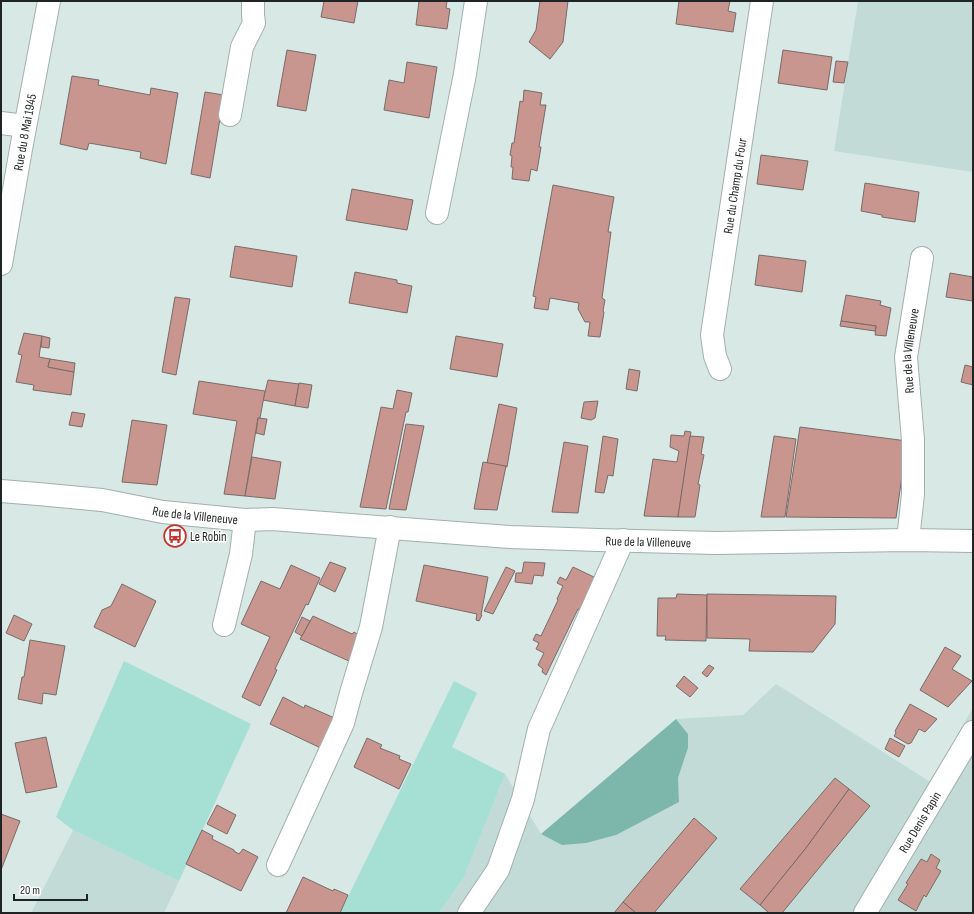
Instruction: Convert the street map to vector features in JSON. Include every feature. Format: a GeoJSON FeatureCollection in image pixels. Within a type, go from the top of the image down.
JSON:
{"type":"FeatureCollection","features":[{"type":"Feature","properties":{"kind":"street","name":"Rue du 8 Mai 1945"},"geometry":{"type":"LineString","coordinates":[[1,264],[49,1],[46,1]]}},
{"type":"Feature","properties":{"kind":"street"},"geometry":{"type":"LineString","coordinates":[[230,115],[242,47],[254,23],[253,1]]}},
{"type":"Feature","properties":{"kind":"street"},"geometry":{"type":"LineString","coordinates":[[437,213],[465,74],[476,1]]}},
{"type":"Feature","properties":{"kind":"street","name":"Rue du Champ du Four"},"geometry":{"type":"LineString","coordinates":[[720,368],[715,356],[712,335],[762,1]]}},
{"type":"Feature","properties":{"kind":"street"},"geometry":{"type":"LineString","coordinates":[[1,123],[25,126]]}},
{"type":"Feature","properties":{"kind":"street","name":"Rue de la Villeneuve"},"geometry":{"type":"LineString","coordinates":[[908,540],[913,494],[913,440],[906,358],[922,258]]}},
{"type":"Feature","properties":{"kind":"street","name":"Rue de la Villeneuve"},"geometry":{"type":"LineString","coordinates":[[1,491],[102,500],[163,512],[246,520],[272,519],[510,537],[715,543],[908,540],[973,541]]}},
{"type":"Feature","properties":{"kind":"street"},"geometry":{"type":"LineString","coordinates":[[224,625],[241,554],[246,520]]}},
{"type":"Feature","properties":{"kind":"street"},"geometry":{"type":"LineString","coordinates":[[278,865],[343,723],[350,693],[371,628],[390,528]]}},
{"type":"Feature","properties":{"kind":"street"},"geometry":{"type":"LineString","coordinates":[[469,913],[498,870],[523,799],[539,729],[623,540]]}},
{"type":"Feature","properties":{"kind":"street","name":"Rue Denis Papin"},"geometry":{"type":"LineString","coordinates":[[866,913],[973,732]]}},
{"type":"Feature","properties":{"kind":"shaded area"},"geometry":{"type":"Polygon","coordinates":[[[858,1],[973,1],[973,172],[834,151],[858,1]]]}},
{"type":"Feature","properties":{"kind":"shaded area"},"geometry":{"type":"Polygon","coordinates":[[[776,684],[932,783],[973,707],[973,913],[439,913],[464,877],[505,774],[541,834],[679,802],[678,778],[688,748],[688,734],[676,719],[743,715],[776,684]]]}},
{"type":"Feature","properties":{"kind":"shaded area"},"geometry":{"type":"Polygon","coordinates":[[[73,830],[179,881],[164,913],[31,913],[73,830]]]}},
{"type":"Feature","properties":{"kind":"green space"},"geometry":{"type":"Polygon","coordinates":[[[124,661],[251,724],[179,881],[73,830],[56,817],[124,661]]]}},
{"type":"Feature","properties":{"kind":"green space"},"geometry":{"type":"Polygon","coordinates":[[[454,681],[477,693],[452,747],[505,774],[464,877],[439,913],[340,913],[454,681]]]}},
{"type":"Feature","properties":{"kind":"green space"},"geometry":{"type":"Polygon","coordinates":[[[676,719],[688,734],[688,748],[678,778],[679,802],[616,835],[586,843],[562,845],[541,834],[676,719]]]}},
{"type":"Feature","properties":{"kind":"building"},"geometry":{"type":"Polygon","coordinates":[[[324,1],[358,1],[354,23],[321,17],[324,1]]]}},
{"type":"Feature","properties":{"kind":"building"},"geometry":{"type":"Polygon","coordinates":[[[419,1],[447,1],[446,8],[450,9],[447,29],[416,25],[419,1]]]}},
{"type":"Feature","properties":{"kind":"building"},"geometry":{"type":"Polygon","coordinates":[[[540,1],[568,1],[563,42],[550,59],[529,42],[536,30],[540,1]]]}},
{"type":"Feature","properties":{"kind":"building"},"geometry":{"type":"Polygon","coordinates":[[[679,1],[730,1],[728,11],[736,13],[733,32],[676,24],[679,1]]]}},
{"type":"Feature","properties":{"kind":"building"},"geometry":{"type":"Polygon","coordinates":[[[287,50],[316,55],[306,111],[277,106],[287,50]]]}},
{"type":"Feature","properties":{"kind":"building"},"geometry":{"type":"Polygon","coordinates":[[[783,50],[832,57],[827,90],[778,83],[783,50]]]}},
{"type":"Feature","properties":{"kind":"building"},"geometry":{"type":"Polygon","coordinates":[[[836,61],[848,62],[844,83],[833,82],[836,61]]]}},
{"type":"Feature","properties":{"kind":"building"},"geometry":{"type":"Polygon","coordinates":[[[407,62],[437,67],[429,118],[384,110],[389,80],[404,83],[407,62]]]}},
{"type":"Feature","properties":{"kind":"building"},"geometry":{"type":"Polygon","coordinates":[[[72,76],[99,80],[98,85],[150,95],[151,88],[178,93],[166,164],[140,158],[141,152],[89,143],[87,150],[60,144],[72,76]]]}},
{"type":"Feature","properties":{"kind":"building"},"geometry":{"type":"Polygon","coordinates":[[[524,90],[542,93],[540,105],[546,105],[539,147],[541,147],[537,171],[531,169],[529,181],[512,179],[513,167],[511,167],[512,156],[510,155],[512,143],[514,143],[520,101],[523,102],[524,90]]]}},
{"type":"Feature","properties":{"kind":"building"},"geometry":{"type":"Polygon","coordinates":[[[205,92],[224,95],[210,178],[191,174],[205,92]]]}},
{"type":"Feature","properties":{"kind":"building"},"geometry":{"type":"Polygon","coordinates":[[[761,155],[808,161],[803,190],[757,184],[761,155]]]}},
{"type":"Feature","properties":{"kind":"building"},"geometry":{"type":"Polygon","coordinates":[[[865,183],[919,192],[915,222],[882,217],[882,215],[861,211],[865,183]]]}},
{"type":"Feature","properties":{"kind":"building"},"geometry":{"type":"Polygon","coordinates":[[[553,185],[614,197],[608,232],[611,232],[602,298],[605,300],[600,337],[588,336],[590,322],[585,322],[578,309],[579,303],[550,298],[548,310],[534,308],[536,297],[533,296],[553,185]]]}},
{"type":"Feature","properties":{"kind":"building"},"geometry":{"type":"Polygon","coordinates":[[[352,189],[413,200],[407,230],[346,220],[352,189]]]}},
{"type":"Feature","properties":{"kind":"building"},"geometry":{"type":"Polygon","coordinates":[[[235,246],[297,256],[292,287],[230,277],[235,246]]]}},
{"type":"Feature","properties":{"kind":"building"},"geometry":{"type":"Polygon","coordinates":[[[759,255],[806,261],[802,292],[755,285],[759,255]]]}},
{"type":"Feature","properties":{"kind":"building"},"geometry":{"type":"Polygon","coordinates":[[[355,272],[397,280],[397,283],[412,286],[407,313],[349,303],[355,272]]]}},
{"type":"Feature","properties":{"kind":"building"},"geometry":{"type":"Polygon","coordinates":[[[950,273],[973,277],[973,301],[946,297],[950,273]]]}},
{"type":"Feature","properties":{"kind":"building"},"geometry":{"type":"Polygon","coordinates":[[[846,295],[881,301],[880,305],[891,308],[886,336],[875,335],[876,326],[841,321],[846,295]]]}},
{"type":"Feature","properties":{"kind":"building"},"geometry":{"type":"Polygon","coordinates":[[[175,297],[190,299],[176,375],[162,372],[175,297]]]}},
{"type":"Feature","properties":{"kind":"building"},"geometry":{"type":"Polygon","coordinates":[[[841,321],[876,326],[875,331],[840,326],[841,321]]]}},
{"type":"Feature","properties":{"kind":"building"},"geometry":{"type":"Polygon","coordinates":[[[24,333],[42,336],[39,357],[50,359],[48,367],[74,372],[71,395],[33,390],[34,385],[16,382],[22,355],[18,354],[24,333]]]}},
{"type":"Feature","properties":{"kind":"building"},"geometry":{"type":"Polygon","coordinates":[[[42,336],[50,338],[49,348],[41,347],[42,336]]]}},
{"type":"Feature","properties":{"kind":"building"},"geometry":{"type":"Polygon","coordinates":[[[456,336],[503,344],[497,377],[450,369],[456,336]]]}},
{"type":"Feature","properties":{"kind":"building"},"geometry":{"type":"Polygon","coordinates":[[[50,359],[75,363],[74,372],[48,367],[50,359]]]}},
{"type":"Feature","properties":{"kind":"building"},"geometry":{"type":"Polygon","coordinates":[[[965,365],[973,367],[973,385],[961,382],[965,365]]]}},
{"type":"Feature","properties":{"kind":"building"},"geometry":{"type":"Polygon","coordinates":[[[629,369],[640,371],[637,391],[626,389],[629,369]]]}},
{"type":"Feature","properties":{"kind":"building"},"geometry":{"type":"Polygon","coordinates":[[[268,380],[299,384],[295,406],[263,400],[268,380]]]}},
{"type":"Feature","properties":{"kind":"building"},"geometry":{"type":"Polygon","coordinates":[[[199,381],[265,391],[260,418],[258,418],[245,496],[224,494],[237,421],[193,414],[199,381]]]}},
{"type":"Feature","properties":{"kind":"building"},"geometry":{"type":"Polygon","coordinates":[[[299,383],[312,385],[308,408],[295,406],[299,383]]]}},
{"type":"Feature","properties":{"kind":"building"},"geometry":{"type":"Polygon","coordinates":[[[397,390],[412,393],[408,412],[406,412],[386,509],[360,507],[381,407],[393,409],[397,390]]]}},
{"type":"Feature","properties":{"kind":"building"},"geometry":{"type":"Polygon","coordinates":[[[598,401],[595,418],[591,420],[581,418],[584,402],[598,401]]]}},
{"type":"Feature","properties":{"kind":"building"},"geometry":{"type":"Polygon","coordinates":[[[499,404],[517,408],[507,467],[487,463],[499,404]]]}},
{"type":"Feature","properties":{"kind":"building"},"geometry":{"type":"Polygon","coordinates":[[[72,412],[85,414],[82,427],[69,425],[72,412]]]}},
{"type":"Feature","properties":{"kind":"building"},"geometry":{"type":"Polygon","coordinates":[[[258,418],[267,419],[264,435],[256,433],[258,418]]]}},
{"type":"Feature","properties":{"kind":"building"},"geometry":{"type":"Polygon","coordinates":[[[132,420],[167,425],[157,485],[122,482],[132,420]]]}},
{"type":"Feature","properties":{"kind":"building"},"geometry":{"type":"Polygon","coordinates":[[[406,424],[424,426],[406,510],[389,509],[406,424]]]}},
{"type":"Feature","properties":{"kind":"building"},"geometry":{"type":"Polygon","coordinates":[[[800,427],[907,441],[896,518],[786,517],[800,427]]]}},
{"type":"Feature","properties":{"kind":"building"},"geometry":{"type":"Polygon","coordinates":[[[685,431],[691,432],[678,517],[644,516],[653,459],[677,462],[679,451],[670,447],[671,435],[684,436],[685,431]]]}},
{"type":"Feature","properties":{"kind":"building"},"geometry":{"type":"Polygon","coordinates":[[[603,436],[618,439],[613,476],[608,475],[604,493],[595,492],[603,436]]]}},
{"type":"Feature","properties":{"kind":"building"},"geometry":{"type":"Polygon","coordinates":[[[690,436],[704,437],[701,454],[704,455],[698,484],[700,485],[695,517],[678,517],[690,436]]]}},
{"type":"Feature","properties":{"kind":"building"},"geometry":{"type":"Polygon","coordinates":[[[774,436],[796,439],[785,517],[761,517],[774,436]]]}},
{"type":"Feature","properties":{"kind":"building"},"geometry":{"type":"Polygon","coordinates":[[[564,442],[588,446],[578,513],[552,512],[564,442]]]}},
{"type":"Feature","properties":{"kind":"building"},"geometry":{"type":"Polygon","coordinates":[[[252,457],[281,462],[275,499],[245,496],[252,457]]]}},
{"type":"Feature","properties":{"kind":"building"},"geometry":{"type":"Polygon","coordinates":[[[483,462],[506,466],[497,510],[474,509],[483,462]]]}},
{"type":"Feature","properties":{"kind":"building"},"geometry":{"type":"Polygon","coordinates":[[[330,562],[346,568],[335,592],[319,584],[330,562]]]}},
{"type":"Feature","properties":{"kind":"building"},"geometry":{"type":"Polygon","coordinates":[[[524,562],[545,563],[543,576],[534,575],[532,584],[515,582],[516,573],[522,573],[524,562]]]}},
{"type":"Feature","properties":{"kind":"building"},"geometry":{"type":"Polygon","coordinates":[[[291,565],[320,578],[308,605],[306,604],[275,669],[277,670],[260,706],[242,697],[270,637],[241,624],[261,581],[280,589],[291,565]]]}},
{"type":"Feature","properties":{"kind":"building"},"geometry":{"type":"Polygon","coordinates":[[[424,565],[488,577],[482,615],[479,621],[476,620],[477,614],[416,601],[424,565]]]}},
{"type":"Feature","properties":{"kind":"building"},"geometry":{"type":"Polygon","coordinates":[[[506,567],[515,571],[493,614],[484,611],[506,567]]]}},
{"type":"Feature","properties":{"kind":"building"},"geometry":{"type":"Polygon","coordinates":[[[573,567],[596,578],[580,610],[578,609],[546,675],[542,672],[543,669],[538,665],[544,653],[536,649],[539,643],[533,640],[536,634],[541,636],[558,600],[557,599],[563,586],[557,583],[560,577],[566,580],[573,567]]]}},
{"type":"Feature","properties":{"kind":"building"},"geometry":{"type":"Polygon","coordinates":[[[122,584],[156,601],[135,647],[94,627],[102,610],[111,606],[122,584]]]}},
{"type":"Feature","properties":{"kind":"building"},"geometry":{"type":"Polygon","coordinates":[[[677,594],[707,595],[706,641],[665,640],[666,636],[657,636],[658,598],[676,598],[677,594]]]}},
{"type":"Feature","properties":{"kind":"building"},"geometry":{"type":"Polygon","coordinates":[[[707,594],[836,596],[835,624],[813,652],[749,651],[750,639],[707,638],[707,594]]]}},
{"type":"Feature","properties":{"kind":"building"},"geometry":{"type":"Polygon","coordinates":[[[14,615],[32,624],[24,641],[6,633],[14,615]]]}},
{"type":"Feature","properties":{"kind":"building"},"geometry":{"type":"Polygon","coordinates":[[[313,616],[352,634],[354,632],[360,636],[351,662],[300,639],[313,616]]]}},
{"type":"Feature","properties":{"kind":"building"},"geometry":{"type":"Polygon","coordinates":[[[302,617],[310,621],[302,636],[295,632],[302,617]]]}},
{"type":"Feature","properties":{"kind":"building"},"geometry":{"type":"Polygon","coordinates":[[[30,640],[65,646],[56,695],[43,693],[42,704],[18,699],[22,677],[24,677],[30,640]]]}},
{"type":"Feature","properties":{"kind":"building"},"geometry":{"type":"Polygon","coordinates":[[[945,647],[961,656],[952,669],[972,681],[948,707],[920,690],[945,647]]]}},
{"type":"Feature","properties":{"kind":"building"},"geometry":{"type":"Polygon","coordinates":[[[709,665],[714,668],[707,677],[702,673],[709,665]]]}},
{"type":"Feature","properties":{"kind":"building"},"geometry":{"type":"Polygon","coordinates":[[[684,676],[698,688],[690,697],[676,686],[684,676]]]}},
{"type":"Feature","properties":{"kind":"building"},"geometry":{"type":"Polygon","coordinates":[[[283,697],[304,708],[305,705],[339,720],[325,750],[270,724],[283,697]]]}},
{"type":"Feature","properties":{"kind":"building"},"geometry":{"type":"Polygon","coordinates":[[[910,704],[937,719],[925,732],[919,729],[911,743],[908,744],[894,736],[896,733],[895,731],[910,704]]]}},
{"type":"Feature","properties":{"kind":"building"},"geometry":{"type":"Polygon","coordinates":[[[46,737],[57,787],[26,793],[15,743],[46,737]]]}},
{"type":"Feature","properties":{"kind":"building"},"geometry":{"type":"Polygon","coordinates":[[[367,738],[382,745],[380,748],[400,756],[399,759],[411,764],[399,789],[354,767],[367,738]]]}},
{"type":"Feature","properties":{"kind":"building"},"geometry":{"type":"Polygon","coordinates":[[[890,738],[905,746],[899,757],[885,749],[890,738]]]}},
{"type":"Feature","properties":{"kind":"building"},"geometry":{"type":"Polygon","coordinates":[[[835,778],[849,789],[806,848],[760,905],[740,889],[835,778]]]}},
{"type":"Feature","properties":{"kind":"building"},"geometry":{"type":"Polygon","coordinates":[[[849,789],[870,806],[782,913],[769,913],[760,905],[806,848],[849,789]]]}},
{"type":"Feature","properties":{"kind":"building"},"geometry":{"type":"Polygon","coordinates":[[[217,805],[236,815],[227,834],[207,824],[217,805]]]}},
{"type":"Feature","properties":{"kind":"building"},"geometry":{"type":"Polygon","coordinates":[[[1,814],[20,821],[1,870],[1,814]]]}},
{"type":"Feature","properties":{"kind":"building"},"geometry":{"type":"Polygon","coordinates":[[[694,818],[717,838],[654,913],[636,913],[623,902],[694,818]]]}},
{"type":"Feature","properties":{"kind":"building"},"geometry":{"type":"Polygon","coordinates":[[[202,830],[213,836],[212,839],[239,854],[243,849],[258,857],[241,891],[186,864],[202,830]]]}},
{"type":"Feature","properties":{"kind":"building"},"geometry":{"type":"Polygon","coordinates":[[[931,854],[940,860],[936,868],[941,871],[926,897],[924,895],[916,911],[898,900],[908,884],[906,883],[921,859],[927,862],[931,854]]]}},
{"type":"Feature","properties":{"kind":"building"},"geometry":{"type":"Polygon","coordinates":[[[303,877],[333,891],[334,889],[348,895],[340,913],[286,913],[303,877]]]}},
{"type":"Feature","properties":{"kind":"building"},"geometry":{"type":"Polygon","coordinates":[[[623,902],[636,913],[614,913],[623,902]]]}},
{"type":"Feature","properties":{"kind":"place","name":"Le Robin"},"geometry":{"type":"Point","coordinates":[175,536]}}]}
